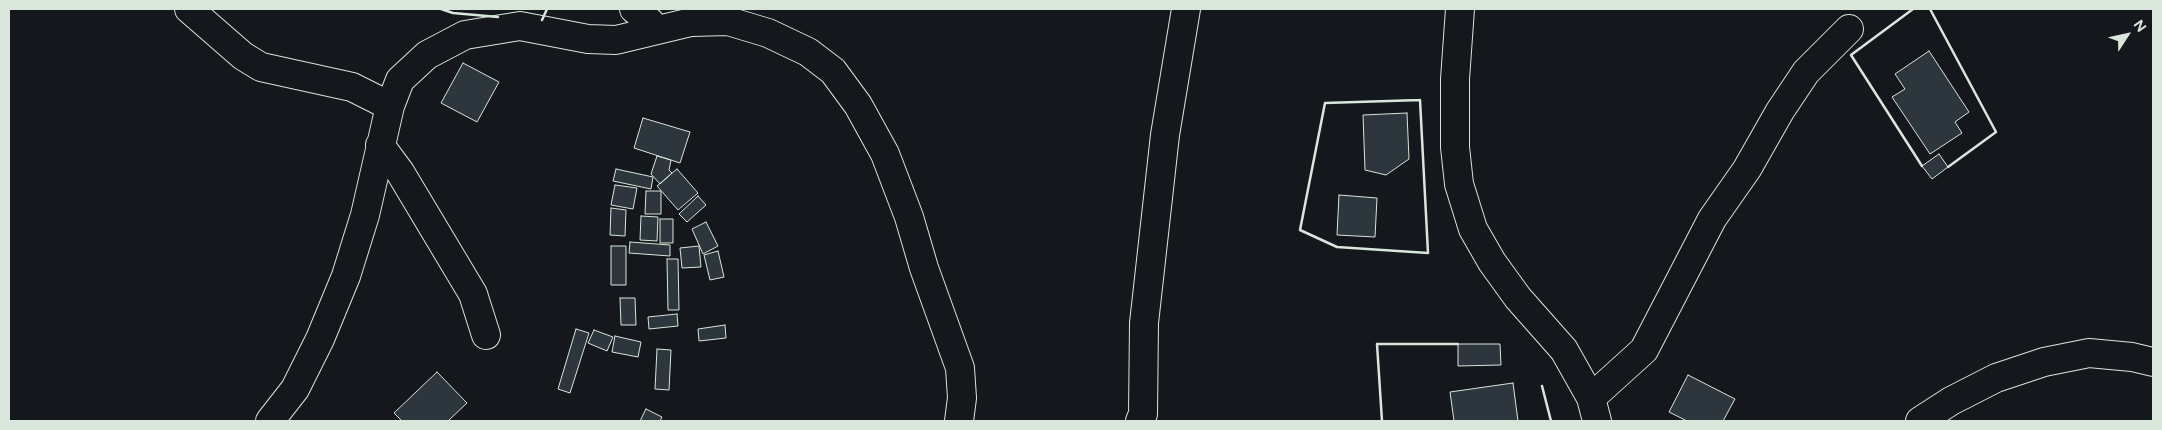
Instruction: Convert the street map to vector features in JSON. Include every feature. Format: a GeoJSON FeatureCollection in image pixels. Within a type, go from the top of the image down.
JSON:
{"type":"FeatureCollection","features":[{"type":"Feature","properties":{"kind":"street"},"geometry":{"type":"LineString","coordinates":[[189,9],[243,56],[261,67],[352,87],[390,106]]}},
{"type":"Feature","properties":{"kind":"street"},"geometry":{"type":"LineString","coordinates":[[1140,421],[1143,414],[1144,323],[1165,135],[1186,9]]}},
{"type":"Feature","properties":{"kind":"street"},"geometry":{"type":"LineString","coordinates":[[1460,9],[1455,79],[1455,147],[1459,184],[1473,229],[1492,262],[1518,298],[1564,350],[1594,410],[1644,350],[1712,219],[1747,169],[1780,111],[1806,72],[1849,29]]}},
{"type":"Feature","properties":{"kind":"street"},"geometry":{"type":"LineString","coordinates":[[270,421],[295,389],[320,339],[346,276],[365,215],[390,106],[400,80],[427,55],[465,35],[520,26],[597,39],[616,40],[646,18],[691,22],[728,21],[768,33],[808,52],[833,71],[858,105],[885,154],[909,217],[924,268],[960,368],[962,398],[959,421]]}},
{"type":"Feature","properties":{"kind":"street"},"geometry":{"type":"LineString","coordinates":[[380,145],[400,172],[473,294],[486,335]]}},
{"type":"Feature","properties":{"kind":"street"},"geometry":{"type":"LineString","coordinates":[[1920,421],[1951,401],[1996,378],[2044,362],[2089,353],[2132,357],[2153,362]]}},
{"type":"Feature","properties":{"kind":"building"},"geometry":{"type":"Polygon","coordinates":[[[1929,51],[1969,112],[1955,122],[1962,133],[1930,154],[1892,97],[1905,89],[1895,74],[1929,51]]]}},
{"type":"Feature","properties":{"kind":"building"},"geometry":{"type":"Polygon","coordinates":[[[463,63],[499,82],[477,122],[441,103],[463,63]]]}},
{"type":"Feature","properties":{"kind":"building"},"geometry":{"type":"Polygon","coordinates":[[[1407,113],[1409,159],[1386,175],[1365,170],[1363,115],[1407,113]]]}},
{"type":"Feature","properties":{"kind":"building"},"geometry":{"type":"Polygon","coordinates":[[[643,118],[690,132],[680,163],[634,148],[643,118]]]}},
{"type":"Feature","properties":{"kind":"building"},"geometry":{"type":"Polygon","coordinates":[[[1939,154],[1948,167],[1932,179],[1922,166],[1939,154]]]}},
{"type":"Feature","properties":{"kind":"building"},"geometry":{"type":"Polygon","coordinates":[[[657,156],[671,160],[669,170],[672,173],[660,184],[651,174],[657,156]]]}},
{"type":"Feature","properties":{"kind":"building"},"geometry":{"type":"Polygon","coordinates":[[[616,169],[653,177],[651,189],[613,181],[616,169]]]}},
{"type":"Feature","properties":{"kind":"building"},"geometry":{"type":"Polygon","coordinates":[[[677,169],[698,193],[678,210],[657,186],[677,169]]]}},
{"type":"Feature","properties":{"kind":"building"},"geometry":{"type":"Polygon","coordinates":[[[615,185],[637,188],[633,209],[611,205],[615,185]]]}},
{"type":"Feature","properties":{"kind":"building"},"geometry":{"type":"Polygon","coordinates":[[[646,191],[661,191],[661,214],[645,214],[646,191]]]}},
{"type":"Feature","properties":{"kind":"building"},"geometry":{"type":"Polygon","coordinates":[[[1339,195],[1377,198],[1375,237],[1337,235],[1339,195]]]}},
{"type":"Feature","properties":{"kind":"building"},"geometry":{"type":"Polygon","coordinates":[[[698,196],[706,205],[687,222],[679,214],[698,196]]]}},
{"type":"Feature","properties":{"kind":"building"},"geometry":{"type":"Polygon","coordinates":[[[611,208],[626,210],[625,236],[610,235],[611,208]]]}},
{"type":"Feature","properties":{"kind":"building"},"geometry":{"type":"Polygon","coordinates":[[[641,216],[658,217],[657,241],[640,240],[641,216]]]}},
{"type":"Feature","properties":{"kind":"building"},"geometry":{"type":"Polygon","coordinates":[[[660,219],[673,219],[673,243],[660,243],[660,219]]]}},
{"type":"Feature","properties":{"kind":"building"},"geometry":{"type":"Polygon","coordinates":[[[706,222],[718,246],[703,254],[692,229],[706,222]]]}},
{"type":"Feature","properties":{"kind":"building"},"geometry":{"type":"Polygon","coordinates":[[[630,242],[670,245],[670,256],[629,253],[630,242]]]}},
{"type":"Feature","properties":{"kind":"building"},"geometry":{"type":"Polygon","coordinates":[[[611,246],[626,246],[626,285],[611,285],[611,246]]]}},
{"type":"Feature","properties":{"kind":"building"},"geometry":{"type":"Polygon","coordinates":[[[699,246],[701,267],[682,268],[680,248],[699,246]]]}},
{"type":"Feature","properties":{"kind":"building"},"geometry":{"type":"Polygon","coordinates":[[[718,251],[724,277],[710,280],[704,255],[718,251]]]}},
{"type":"Feature","properties":{"kind":"building"},"geometry":{"type":"Polygon","coordinates":[[[667,259],[678,259],[679,310],[668,310],[667,259]]]}},
{"type":"Feature","properties":{"kind":"building"},"geometry":{"type":"Polygon","coordinates":[[[620,298],[635,298],[636,325],[621,325],[620,298]]]}},
{"type":"Feature","properties":{"kind":"building"},"geometry":{"type":"Polygon","coordinates":[[[677,314],[678,326],[649,329],[648,317],[677,314]]]}},
{"type":"Feature","properties":{"kind":"building"},"geometry":{"type":"Polygon","coordinates":[[[725,325],[726,338],[699,341],[698,329],[725,325]]]}},
{"type":"Feature","properties":{"kind":"building"},"geometry":{"type":"Polygon","coordinates":[[[576,329],[589,333],[570,393],[558,389],[576,329]]]}},
{"type":"Feature","properties":{"kind":"building"},"geometry":{"type":"Polygon","coordinates":[[[594,330],[613,337],[607,351],[588,343],[594,330]]]}},
{"type":"Feature","properties":{"kind":"building"},"geometry":{"type":"Polygon","coordinates":[[[615,336],[641,342],[638,357],[612,352],[615,336]]]}},
{"type":"Feature","properties":{"kind":"building"},"geometry":{"type":"Polygon","coordinates":[[[1458,344],[1500,344],[1501,365],[1458,366],[1458,344]]]}},
{"type":"Feature","properties":{"kind":"building"},"geometry":{"type":"Polygon","coordinates":[[[657,349],[671,350],[669,390],[655,389],[657,349]]]}},
{"type":"Feature","properties":{"kind":"building"},"geometry":{"type":"Polygon","coordinates":[[[437,372],[467,403],[448,421],[402,421],[394,413],[437,372]]]}},
{"type":"Feature","properties":{"kind":"building"},"geometry":{"type":"Polygon","coordinates":[[[1688,375],[1735,399],[1723,421],[1687,421],[1669,412],[1688,375]]]}},
{"type":"Feature","properties":{"kind":"building"},"geometry":{"type":"Polygon","coordinates":[[[1513,383],[1518,421],[1454,421],[1450,392],[1513,383]]]}},
{"type":"Feature","properties":{"kind":"building"},"geometry":{"type":"Polygon","coordinates":[[[646,409],[662,417],[660,421],[640,421],[646,409]]]}},
{"type":"Feature","properties":{"kind":"wall"},"geometry":{"type":"LineString","coordinates":[[441,9],[453,13],[498,17]]}},
{"type":"Feature","properties":{"kind":"wall"},"geometry":{"type":"LineString","coordinates":[[542,20],[547,9]]}},
{"type":"Feature","properties":{"kind":"wall"},"geometry":{"type":"LineString","coordinates":[[1913,9],[1851,55],[1922,166]]}},
{"type":"Feature","properties":{"kind":"wall"},"geometry":{"type":"LineString","coordinates":[[1930,9],[1996,132],[1948,167]]}},
{"type":"Feature","properties":{"kind":"wall"},"geometry":{"type":"LineString","coordinates":[[1420,100],[1428,253],[1337,247],[1300,230],[1325,103],[1420,100]]}},
{"type":"Feature","properties":{"kind":"wall"},"geometry":{"type":"LineString","coordinates":[[1382,421],[1377,344],[1458,344]]}},
{"type":"Feature","properties":{"kind":"wall"},"geometry":{"type":"LineString","coordinates":[[1542,386],[1551,421]]}}]}
